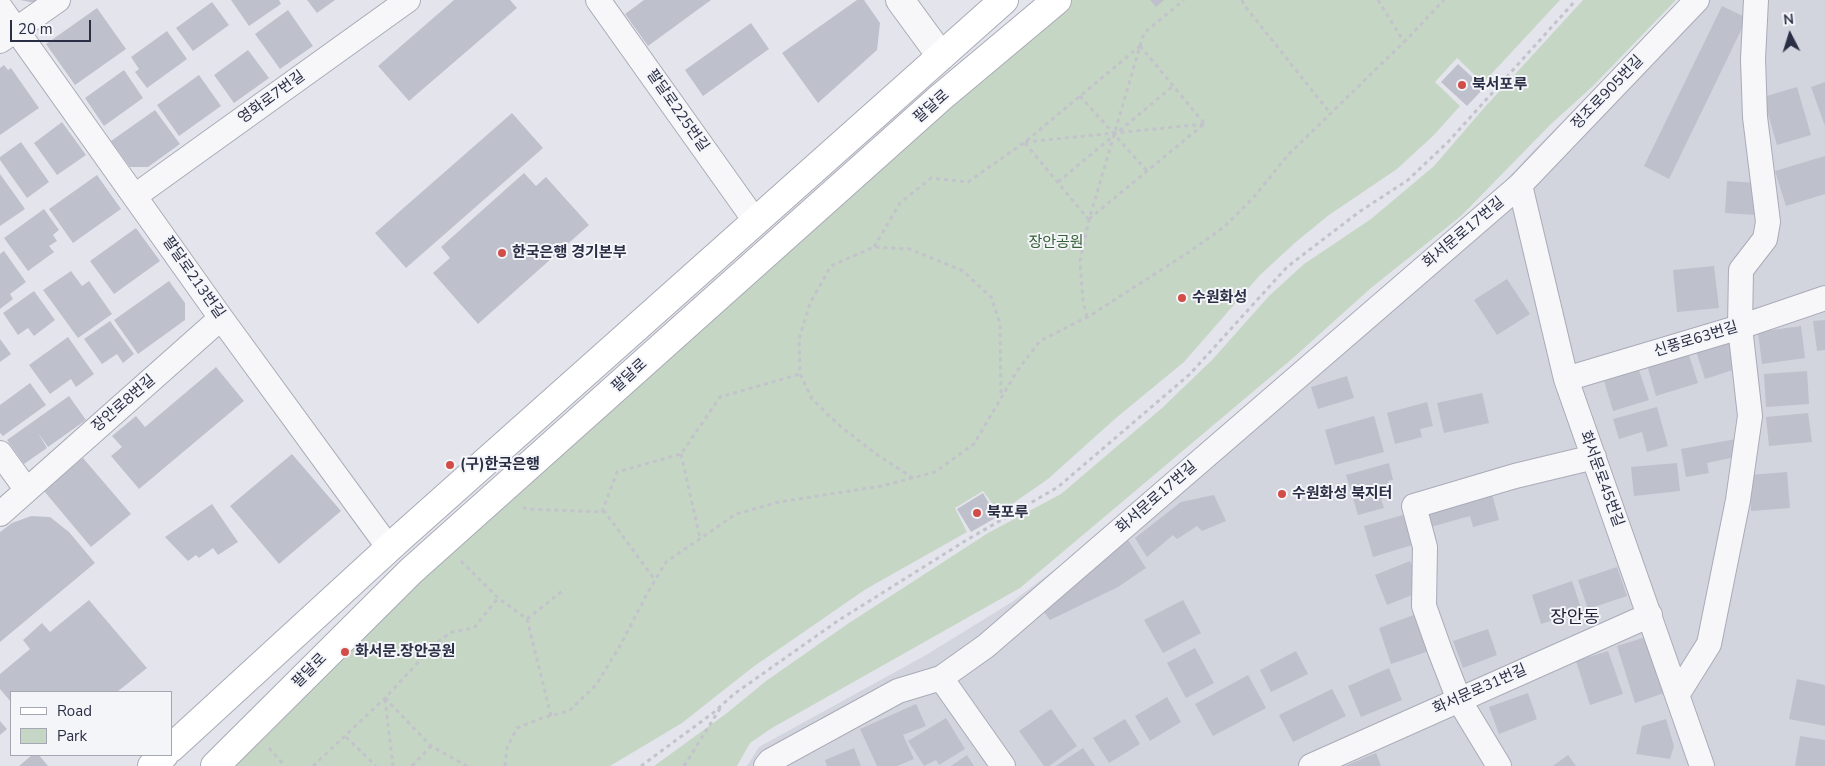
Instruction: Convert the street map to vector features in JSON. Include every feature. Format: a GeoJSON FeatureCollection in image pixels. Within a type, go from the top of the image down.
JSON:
{"type":"FeatureCollection","features":[{"type":"Feature","properties":{"kind":"main road","name":"팔달로"},"geometry":{"type":"LineString","coordinates":[[172,747],[389,548],[1004,0]]}},
{"type":"Feature","properties":{"kind":"main road","name":"팔달로"},"geometry":{"type":"LineString","coordinates":[[215,766],[411,571],[933,105],[1057,0]]}},
{"type":"Feature","properties":{"kind":"main road"},"geometry":{"type":"LineString","coordinates":[[152,766],[163,756]]}},
{"type":"Feature","properties":{"kind":"street"},"geometry":{"type":"LineString","coordinates":[[8,35],[58,0]]}},
{"type":"Feature","properties":{"kind":"street","name":"영화로7번길"},"geometry":{"type":"LineString","coordinates":[[135,196],[408,0]]}},
{"type":"Feature","properties":{"kind":"street","name":"팔달로225번길"},"geometry":{"type":"LineString","coordinates":[[598,0],[756,222]]}},
{"type":"Feature","properties":{"kind":"street"},"geometry":{"type":"LineString","coordinates":[[900,0],[941,56]]}},
{"type":"Feature","properties":{"kind":"street","name":"정조로905번길"},"geometry":{"type":"LineString","coordinates":[[1520,186],[1697,0]]}},
{"type":"Feature","properties":{"kind":"street"},"geometry":{"type":"LineString","coordinates":[[1677,695],[1709,644],[1738,500],[1750,416],[1740,327],[1741,270],[1765,239],[1768,222],[1754,117],[1753,59],[1756,0]]}},
{"type":"Feature","properties":{"kind":"street","name":"팔달로213번길"},"geometry":{"type":"LineString","coordinates":[[0,6],[8,35],[135,196],[221,318],[389,548]]}},
{"type":"Feature","properties":{"kind":"street","name":"화서문로45번길"},"geometry":{"type":"LineString","coordinates":[[1520,186],[1566,379],[1702,766]]}},
{"type":"Feature","properties":{"kind":"street","name":"화서문로17번길"},"geometry":{"type":"LineString","coordinates":[[766,766],[770,761],[898,691],[941,678],[986,646],[1520,186]]}},
{"type":"Feature","properties":{"kind":"street","name":"신풍로63번길"},"geometry":{"type":"LineString","coordinates":[[1566,379],[1740,327],[1825,298]]}},
{"type":"Feature","properties":{"kind":"street","name":"장안로8번길"},"geometry":{"type":"LineString","coordinates":[[0,514],[221,318]]}},
{"type":"Feature","properties":{"kind":"street"},"geometry":{"type":"LineString","coordinates":[[0,453],[26,489]]}},
{"type":"Feature","properties":{"kind":"street"},"geometry":{"type":"LineString","coordinates":[[1499,766],[1459,700],[1424,606],[1425,548],[1414,506],[1515,476],[1594,457]]}},
{"type":"Feature","properties":{"kind":"street","name":"화서문로31번길"},"geometry":{"type":"LineString","coordinates":[[1310,766],[1650,615]]}},
{"type":"Feature","properties":{"kind":"street"},"geometry":{"type":"LineString","coordinates":[[941,678],[1003,766]]}},
{"type":"Feature","properties":{"kind":"path"},"geometry":{"type":"LineString","coordinates":[[1088,317],[1084,301],[1080,261],[1089,220],[1140,46],[1144,33],[1184,0]]}},
{"type":"Feature","properties":{"kind":"path"},"geometry":{"type":"LineString","coordinates":[[1242,0],[1244,5],[1331,114]]}},
{"type":"Feature","properties":{"kind":"path"},"geometry":{"type":"LineString","coordinates":[[1378,0],[1404,42]]}},
{"type":"Feature","properties":{"kind":"path"},"geometry":{"type":"LineString","coordinates":[[505,766],[507,748],[517,728],[569,712],[596,685],[666,562],[736,514],[779,502],[882,486],[935,472],[974,444],[1017,371],[1040,341],[1088,317],[1224,227],[1253,198],[1288,155],[1404,42],[1444,0]]}},
{"type":"Feature","properties":{"kind":"path"},"geometry":{"type":"LineString","coordinates":[[640,766],[713,713],[734,694],[774,664],[838,620],[965,541],[1058,487],[1190,374],[1287,267],[1359,212],[1408,180],[1448,142],[1576,0]]}},
{"type":"Feature","properties":{"kind":"path"},"geometry":{"type":"LineString","coordinates":[[1140,46],[1204,124]]}},
{"type":"Feature","properties":{"kind":"path"},"geometry":{"type":"LineString","coordinates":[[874,247],[900,203],[931,178],[968,182],[1025,142],[1140,46]]}},
{"type":"Feature","properties":{"kind":"path"},"geometry":{"type":"LineString","coordinates":[[1058,182],[1114,133],[1173,86]]}},
{"type":"Feature","properties":{"kind":"path"},"geometry":{"type":"LineString","coordinates":[[1080,96],[1147,171]]}},
{"type":"Feature","properties":{"kind":"path"},"geometry":{"type":"LineString","coordinates":[[1025,142],[1204,124]]}},
{"type":"Feature","properties":{"kind":"path"},"geometry":{"type":"LineString","coordinates":[[1089,220],[1204,124]]}},
{"type":"Feature","properties":{"kind":"path"},"geometry":{"type":"LineString","coordinates":[[1025,142],[1089,220]]}},
{"type":"Feature","properties":{"kind":"path"},"geometry":{"type":"LineString","coordinates":[[914,478],[876,454],[840,426],[812,399],[800,374],[799,339],[810,303],[831,266],[874,247],[910,249],[963,271],[991,297],[1000,323],[1002,399]]}},
{"type":"Feature","properties":{"kind":"path"},"geometry":{"type":"LineString","coordinates":[[602,512],[617,472],[681,454],[720,397],[800,374]]}},
{"type":"Feature","properties":{"kind":"path"},"geometry":{"type":"LineString","coordinates":[[681,454],[700,538]]}},
{"type":"Feature","properties":{"kind":"path"},"geometry":{"type":"LineString","coordinates":[[498,494],[526,509],[605,512],[655,580]]}},
{"type":"Feature","properties":{"kind":"path"},"geometry":{"type":"LineString","coordinates":[[443,543],[498,598],[528,619],[551,716]]}},
{"type":"Feature","properties":{"kind":"path"},"geometry":{"type":"LineString","coordinates":[[528,619],[565,588]]}},
{"type":"Feature","properties":{"kind":"path"},"geometry":{"type":"LineString","coordinates":[[313,766],[346,737],[385,698],[436,642],[452,632],[474,628],[498,598]]}},
{"type":"Feature","properties":{"kind":"path"},"geometry":{"type":"LineString","coordinates":[[385,698],[431,746],[467,766]]}},
{"type":"Feature","properties":{"kind":"path"},"geometry":{"type":"LineString","coordinates":[[385,698],[393,766]]}},
{"type":"Feature","properties":{"kind":"path"},"geometry":{"type":"LineString","coordinates":[[684,766],[716,718],[723,704]]}},
{"type":"Feature","properties":{"kind":"path"},"geometry":{"type":"LineString","coordinates":[[346,737],[376,766]]}},
{"type":"Feature","properties":{"kind":"path"},"geometry":{"type":"LineString","coordinates":[[412,766],[431,746]]}},
{"type":"Feature","properties":{"kind":"shaded area"},"geometry":{"type":"Polygon","coordinates":[[[1685,0],[1825,0],[1825,766],[747,766],[759,747],[926,655],[1012,602],[1083,548],[1471,217],[1538,146],[1685,0]]]}},
{"type":"Feature","properties":{"kind":"green space","name":"장안공원"},"geometry":{"type":"Polygon","coordinates":[[[1073,0],[1560,0],[1483,83],[1457,58],[1435,82],[1460,106],[1434,135],[1397,169],[1329,215],[1297,241],[1260,275],[1184,362],[1116,418],[1048,479],[999,513],[983,491],[955,508],[967,532],[866,589],[753,667],[682,723],[610,766],[231,766],[417,578],[942,113],[1073,0]]]}},
{"type":"Feature","properties":{"kind":"green space"},"geometry":{"type":"Polygon","coordinates":[[[1583,0],[1676,0],[1593,86],[1551,124],[1461,216],[1371,288],[1293,358],[1020,588],[772,728],[750,743],[737,766],[654,766],[727,713],[766,681],[849,623],[988,533],[1061,494],[1162,408],[1212,360],[1269,296],[1304,264],[1371,219],[1434,166],[1484,108],[1583,0]]]}},
{"type":"Feature","properties":{"kind":"building"},"geometry":{"type":"Polygon","coordinates":[[[20,0],[39,0],[35,3],[20,0]]]}},
{"type":"Feature","properties":{"kind":"building"},"geometry":{"type":"Polygon","coordinates":[[[231,0],[279,0],[281,4],[249,26],[231,0]]]}},
{"type":"Feature","properties":{"kind":"building"},"geometry":{"type":"Polygon","coordinates":[[[307,0],[335,0],[317,13],[307,0]]]}},
{"type":"Feature","properties":{"kind":"building"},"geometry":{"type":"Polygon","coordinates":[[[454,0],[510,0],[517,8],[409,101],[378,66],[454,0]]]}},
{"type":"Feature","properties":{"kind":"building"},"geometry":{"type":"Polygon","coordinates":[[[644,0],[711,0],[648,46],[625,14],[644,0]]]}},
{"type":"Feature","properties":{"kind":"building"},"geometry":{"type":"Polygon","coordinates":[[[857,0],[864,0],[880,23],[877,50],[818,103],[782,53],[857,0]]]}},
{"type":"Feature","properties":{"kind":"building"},"geometry":{"type":"Polygon","coordinates":[[[1150,0],[1164,0],[1156,7],[1150,0]]]}},
{"type":"Feature","properties":{"kind":"building"},"geometry":{"type":"Polygon","coordinates":[[[212,2],[229,25],[193,51],[176,28],[212,2]]]}},
{"type":"Feature","properties":{"kind":"building"},"geometry":{"type":"Polygon","coordinates":[[[1722,6],[1747,18],[1669,179],[1644,166],[1722,6]]]}},
{"type":"Feature","properties":{"kind":"building"},"geometry":{"type":"Polygon","coordinates":[[[97,8],[126,49],[75,85],[46,44],[97,8]]]}},
{"type":"Feature","properties":{"kind":"building"},"geometry":{"type":"Polygon","coordinates":[[[288,10],[313,46],[280,69],[255,34],[288,10]]]}},
{"type":"Feature","properties":{"kind":"building"},"geometry":{"type":"Polygon","coordinates":[[[751,23],[769,49],[703,96],[685,70],[751,23]]]}},
{"type":"Feature","properties":{"kind":"building"},"geometry":{"type":"Polygon","coordinates":[[[167,31],[187,59],[147,88],[135,72],[139,69],[131,57],[167,31]]]}},
{"type":"Feature","properties":{"kind":"building"},"geometry":{"type":"Polygon","coordinates":[[[248,50],[269,78],[234,103],[214,75],[248,50]]]}},
{"type":"Feature","properties":{"kind":"building","name":"북서포루"},"geometry":{"type":"Polygon","coordinates":[[[1458,64],[1484,88],[1467,106],[1441,82],[1458,64]]]}},
{"type":"Feature","properties":{"kind":"building"},"geometry":{"type":"Polygon","coordinates":[[[4,65],[8,70],[11,68],[39,108],[0,135],[0,68],[4,65]]]}},
{"type":"Feature","properties":{"kind":"building"},"geometry":{"type":"Polygon","coordinates":[[[124,70],[143,98],[104,126],[85,98],[124,70]]]}},
{"type":"Feature","properties":{"kind":"building"},"geometry":{"type":"Polygon","coordinates":[[[199,75],[221,106],[179,136],[157,105],[199,75]]]}},
{"type":"Feature","properties":{"kind":"building"},"geometry":{"type":"Polygon","coordinates":[[[1825,82],[1825,126],[1811,87],[1825,82]]]}},
{"type":"Feature","properties":{"kind":"building"},"geometry":{"type":"Polygon","coordinates":[[[1797,87],[1811,135],[1777,145],[1763,97],[1797,87]]]}},
{"type":"Feature","properties":{"kind":"building"},"geometry":{"type":"Polygon","coordinates":[[[155,110],[180,144],[148,167],[130,167],[111,141],[155,110]]]}},
{"type":"Feature","properties":{"kind":"building"},"geometry":{"type":"Polygon","coordinates":[[[512,113],[543,148],[406,268],[375,233],[512,113]]]}},
{"type":"Feature","properties":{"kind":"building"},"geometry":{"type":"Polygon","coordinates":[[[62,122],[86,155],[57,175],[34,143],[62,122]]]}},
{"type":"Feature","properties":{"kind":"building"},"geometry":{"type":"Polygon","coordinates":[[[21,142],[49,182],[27,198],[0,160],[0,157],[21,142]]]}},
{"type":"Feature","properties":{"kind":"building"},"geometry":{"type":"Polygon","coordinates":[[[1825,156],[1825,194],[1786,206],[1775,171],[1825,156]]]}},
{"type":"Feature","properties":{"kind":"building","name":"한국은행 경기본부"},"geometry":{"type":"Polygon","coordinates":[[[524,173],[536,186],[546,177],[589,225],[478,324],[433,273],[450,258],[441,247],[524,173]]]}},
{"type":"Feature","properties":{"kind":"building"},"geometry":{"type":"Polygon","coordinates":[[[0,174],[25,209],[0,226],[0,174]]]}},
{"type":"Feature","properties":{"kind":"building"},"geometry":{"type":"Polygon","coordinates":[[[97,175],[121,209],[73,243],[49,209],[97,175]]]}},
{"type":"Feature","properties":{"kind":"building"},"geometry":{"type":"Polygon","coordinates":[[[1727,181],[1759,183],[1756,215],[1725,213],[1727,181]]]}},
{"type":"Feature","properties":{"kind":"building"},"geometry":{"type":"Polygon","coordinates":[[[44,209],[59,230],[53,235],[57,241],[49,246],[54,252],[28,271],[4,238],[44,209]]]}},
{"type":"Feature","properties":{"kind":"building"},"geometry":{"type":"Polygon","coordinates":[[[136,228],[160,261],[114,294],[90,261],[136,228]]]}},
{"type":"Feature","properties":{"kind":"building"},"geometry":{"type":"Polygon","coordinates":[[[4,251],[26,282],[10,294],[13,299],[0,309],[0,254],[4,251]]]}},
{"type":"Feature","properties":{"kind":"building"},"geometry":{"type":"Polygon","coordinates":[[[1714,266],[1719,308],[1677,312],[1673,270],[1714,266]]]}},
{"type":"Feature","properties":{"kind":"building"},"geometry":{"type":"Polygon","coordinates":[[[71,271],[82,286],[89,281],[112,314],[78,338],[43,290],[71,271]]]}},
{"type":"Feature","properties":{"kind":"building"},"geometry":{"type":"Polygon","coordinates":[[[1507,279],[1530,314],[1497,335],[1474,300],[1507,279]]]}},
{"type":"Feature","properties":{"kind":"building"},"geometry":{"type":"Polygon","coordinates":[[[169,281],[185,303],[185,320],[138,354],[114,320],[169,281]]]}},
{"type":"Feature","properties":{"kind":"building"},"geometry":{"type":"Polygon","coordinates":[[[34,291],[55,320],[34,336],[28,328],[18,335],[3,313],[34,291]]]}},
{"type":"Feature","properties":{"kind":"building"},"geometry":{"type":"Polygon","coordinates":[[[1825,320],[1825,350],[1817,351],[1813,321],[1825,320]]]}},
{"type":"Feature","properties":{"kind":"building"},"geometry":{"type":"Polygon","coordinates":[[[110,321],[134,354],[123,363],[117,354],[102,364],[84,339],[110,321]]]}},
{"type":"Feature","properties":{"kind":"building"},"geometry":{"type":"Polygon","coordinates":[[[1801,326],[1805,358],[1762,364],[1758,332],[1801,326]]]}},
{"type":"Feature","properties":{"kind":"building"},"geometry":{"type":"Polygon","coordinates":[[[68,337],[94,374],[76,387],[71,379],[50,394],[29,365],[68,337]]]}},
{"type":"Feature","properties":{"kind":"building"},"geometry":{"type":"Polygon","coordinates":[[[0,339],[11,354],[0,362],[0,339]]]}},
{"type":"Feature","properties":{"kind":"building"},"geometry":{"type":"Polygon","coordinates":[[[1730,340],[1739,368],[1705,379],[1696,351],[1730,340]]]}},
{"type":"Feature","properties":{"kind":"building"},"geometry":{"type":"Polygon","coordinates":[[[1688,352],[1698,383],[1656,396],[1647,365],[1688,352]]]}},
{"type":"Feature","properties":{"kind":"building"},"geometry":{"type":"Polygon","coordinates":[[[216,367],[244,401],[139,489],[111,456],[122,447],[112,436],[136,416],[145,427],[216,367]]]}},
{"type":"Feature","properties":{"kind":"building"},"geometry":{"type":"Polygon","coordinates":[[[1639,370],[1649,400],[1613,411],[1604,381],[1639,370]]]}},
{"type":"Feature","properties":{"kind":"building"},"geometry":{"type":"Polygon","coordinates":[[[1807,371],[1809,404],[1766,407],[1764,374],[1807,371]]]}},
{"type":"Feature","properties":{"kind":"building"},"geometry":{"type":"Polygon","coordinates":[[[1347,376],[1354,398],[1318,409],[1311,387],[1347,376]]]}},
{"type":"Feature","properties":{"kind":"building"},"geometry":{"type":"Polygon","coordinates":[[[30,383],[46,405],[3,436],[0,433],[0,405],[30,383]]]}},
{"type":"Feature","properties":{"kind":"building"},"geometry":{"type":"Polygon","coordinates":[[[1482,393],[1489,423],[1444,433],[1437,403],[1482,393]]]}},
{"type":"Feature","properties":{"kind":"building"},"geometry":{"type":"Polygon","coordinates":[[[69,396],[86,420],[48,447],[38,433],[47,448],[24,464],[7,440],[69,396]]]}},
{"type":"Feature","properties":{"kind":"building"},"geometry":{"type":"Polygon","coordinates":[[[1427,402],[1433,426],[1420,429],[1422,437],[1395,444],[1387,413],[1427,402]]]}},
{"type":"Feature","properties":{"kind":"building"},"geometry":{"type":"Polygon","coordinates":[[[1657,407],[1668,446],[1647,452],[1642,432],[1619,439],[1613,419],[1657,407]]]}},
{"type":"Feature","properties":{"kind":"building"},"geometry":{"type":"Polygon","coordinates":[[[1808,413],[1812,442],[1769,446],[1766,417],[1808,413]]]}},
{"type":"Feature","properties":{"kind":"building"},"geometry":{"type":"Polygon","coordinates":[[[1374,416],[1384,452],[1335,465],[1325,430],[1374,416]]]}},
{"type":"Feature","properties":{"kind":"building"},"geometry":{"type":"Polygon","coordinates":[[[1736,439],[1740,456],[1707,463],[1709,473],[1686,477],[1681,449],[1736,439]]]}},
{"type":"Feature","properties":{"kind":"building"},"geometry":{"type":"Polygon","coordinates":[[[292,454],[341,511],[279,564],[230,506],[292,454]]]}},
{"type":"Feature","properties":{"kind":"building"},"geometry":{"type":"Polygon","coordinates":[[[83,458],[131,514],[91,547],[44,491],[83,458]]]}},
{"type":"Feature","properties":{"kind":"building"},"geometry":{"type":"Polygon","coordinates":[[[1389,463],[1393,480],[1388,481],[1392,496],[1381,499],[1384,508],[1358,515],[1346,475],[1389,463]]]}},
{"type":"Feature","properties":{"kind":"building"},"geometry":{"type":"Polygon","coordinates":[[[1677,463],[1680,491],[1634,496],[1631,467],[1677,463]]]}},
{"type":"Feature","properties":{"kind":"building"},"geometry":{"type":"Polygon","coordinates":[[[1787,472],[1790,508],[1751,511],[1749,475],[1787,472]]]}},
{"type":"Feature","properties":{"kind":"building"},"geometry":{"type":"Polygon","coordinates":[[[1491,490],[1499,520],[1473,527],[1470,516],[1427,528],[1421,510],[1491,490]]]}},
{"type":"Feature","properties":{"kind":"building","name":"북포루"},"geometry":{"type":"Polygon","coordinates":[[[983,493],[997,517],[971,532],[957,509],[983,493]]]}},
{"type":"Feature","properties":{"kind":"building"},"geometry":{"type":"Polygon","coordinates":[[[1214,495],[1226,521],[1202,531],[1197,526],[1177,539],[1173,535],[1147,557],[1135,538],[1181,502],[1214,495]]]}},
{"type":"Feature","properties":{"kind":"building"},"geometry":{"type":"Polygon","coordinates":[[[212,504],[238,542],[218,555],[213,548],[199,558],[196,555],[188,561],[165,537],[212,504]]]}},
{"type":"Feature","properties":{"kind":"building"},"geometry":{"type":"Polygon","coordinates":[[[1403,515],[1412,545],[1373,557],[1364,526],[1403,515]]]}},
{"type":"Feature","properties":{"kind":"building"},"geometry":{"type":"Polygon","coordinates":[[[31,516],[50,517],[69,532],[95,563],[0,642],[0,532],[12,523],[31,516]]]}},
{"type":"Feature","properties":{"kind":"building"},"geometry":{"type":"Polygon","coordinates":[[[1128,540],[1146,568],[1118,587],[1050,620],[1040,607],[1128,540]]]}},
{"type":"Feature","properties":{"kind":"building"},"geometry":{"type":"Polygon","coordinates":[[[1410,561],[1422,591],[1387,605],[1375,575],[1410,561]]]}},
{"type":"Feature","properties":{"kind":"building"},"geometry":{"type":"Polygon","coordinates":[[[1617,567],[1627,596],[1588,609],[1578,580],[1617,567]]]}},
{"type":"Feature","properties":{"kind":"building"},"geometry":{"type":"Polygon","coordinates":[[[1572,581],[1582,611],[1541,624],[1532,595],[1572,581]]]}},
{"type":"Feature","properties":{"kind":"building"},"geometry":{"type":"Polygon","coordinates":[[[89,600],[147,668],[118,691],[10,691],[10,701],[0,689],[0,674],[30,649],[23,640],[42,623],[50,632],[89,600]]]}},
{"type":"Feature","properties":{"kind":"building"},"geometry":{"type":"Polygon","coordinates":[[[1183,600],[1201,633],[1163,653],[1144,620],[1183,600]]]}},
{"type":"Feature","properties":{"kind":"building"},"geometry":{"type":"Polygon","coordinates":[[[1416,614],[1429,651],[1391,664],[1379,628],[1416,614]]]}},
{"type":"Feature","properties":{"kind":"building"},"geometry":{"type":"Polygon","coordinates":[[[1488,629],[1497,655],[1463,668],[1453,641],[1488,629]]]}},
{"type":"Feature","properties":{"kind":"building"},"geometry":{"type":"Polygon","coordinates":[[[1649,636],[1667,692],[1635,703],[1617,646],[1649,636]]]}},
{"type":"Feature","properties":{"kind":"building"},"geometry":{"type":"Polygon","coordinates":[[[1195,648],[1214,683],[1186,698],[1167,663],[1195,648]]]}},
{"type":"Feature","properties":{"kind":"building"},"geometry":{"type":"Polygon","coordinates":[[[1296,651],[1308,674],[1271,692],[1260,670],[1296,651]]]}},
{"type":"Feature","properties":{"kind":"building"},"geometry":{"type":"Polygon","coordinates":[[[1608,651],[1623,694],[1590,705],[1576,661],[1608,651]]]}},
{"type":"Feature","properties":{"kind":"building"},"geometry":{"type":"Polygon","coordinates":[[[1389,668],[1402,700],[1361,717],[1348,686],[1389,668]]]}},
{"type":"Feature","properties":{"kind":"building"},"geometry":{"type":"Polygon","coordinates":[[[1248,675],[1266,708],[1213,736],[1195,704],[1248,675]]]}},
{"type":"Feature","properties":{"kind":"building"},"geometry":{"type":"Polygon","coordinates":[[[1797,679],[1825,685],[1825,726],[1789,719],[1797,679]]]}},
{"type":"Feature","properties":{"kind":"building"},"geometry":{"type":"Polygon","coordinates":[[[1332,689],[1346,716],[1293,742],[1279,715],[1332,689]]]}},
{"type":"Feature","properties":{"kind":"building"},"geometry":{"type":"Polygon","coordinates":[[[1528,693],[1537,719],[1499,734],[1489,707],[1528,693]]]}},
{"type":"Feature","properties":{"kind":"building"},"geometry":{"type":"Polygon","coordinates":[[[1167,697],[1181,722],[1150,741],[1135,716],[1167,697]]]}},
{"type":"Feature","properties":{"kind":"building"},"geometry":{"type":"Polygon","coordinates":[[[916,704],[926,726],[903,735],[914,759],[897,766],[877,766],[860,729],[916,704]]]}},
{"type":"Feature","properties":{"kind":"building"},"geometry":{"type":"Polygon","coordinates":[[[1051,709],[1077,746],[1049,766],[1044,766],[1019,731],[1051,709]]]}},
{"type":"Feature","properties":{"kind":"building"},"geometry":{"type":"Polygon","coordinates":[[[946,718],[965,749],[939,765],[936,760],[924,766],[908,741],[946,718]]]}},
{"type":"Feature","properties":{"kind":"building"},"geometry":{"type":"Polygon","coordinates":[[[1125,719],[1140,744],[1109,763],[1093,738],[1125,719]]]}},
{"type":"Feature","properties":{"kind":"building"},"geometry":{"type":"Polygon","coordinates":[[[1666,719],[1674,746],[1670,759],[1636,754],[1642,726],[1666,719]]]}},
{"type":"Feature","properties":{"kind":"building"},"geometry":{"type":"Polygon","coordinates":[[[0,721],[7,729],[0,735],[0,721]]]}},
{"type":"Feature","properties":{"kind":"building"},"geometry":{"type":"Polygon","coordinates":[[[1800,736],[1825,740],[1825,766],[1795,766],[1800,736]]]}},
{"type":"Feature","properties":{"kind":"building"},"geometry":{"type":"Polygon","coordinates":[[[854,748],[861,766],[827,766],[825,760],[854,748]]]}},
{"type":"Feature","properties":{"kind":"building"},"geometry":{"type":"Polygon","coordinates":[[[1083,748],[1095,766],[1056,766],[1083,748]]]}},
{"type":"Feature","properties":{"kind":"building"},"geometry":{"type":"Polygon","coordinates":[[[1376,753],[1381,766],[1345,766],[1376,753]]]}},
{"type":"Feature","properties":{"kind":"building"},"geometry":{"type":"Polygon","coordinates":[[[967,755],[974,766],[951,766],[967,755]]]}},
{"type":"Feature","properties":{"kind":"building"},"geometry":{"type":"Polygon","coordinates":[[[1568,755],[1576,766],[1553,766],[1568,755]]]}},
{"type":"Feature","properties":{"kind":"building"},"geometry":{"type":"Polygon","coordinates":[[[31,756],[40,756],[48,766],[19,766],[31,756]]]}},
{"type":"Feature","properties":{"kind":"place","name":"북서포루"},"geometry":{"type":"Point","coordinates":[1462,85]}},
{"type":"Feature","properties":{"kind":"place","name":"한국은행 경기본부"},"geometry":{"type":"Point","coordinates":[502,253]}},
{"type":"Feature","properties":{"kind":"place","name":"수원화성"},"geometry":{"type":"Point","coordinates":[1182,298]}},
{"type":"Feature","properties":{"kind":"place","name":"(구)한국은행"},"geometry":{"type":"Point","coordinates":[450,465]}},
{"type":"Feature","properties":{"kind":"place","name":"수원화성 북지터"},"geometry":{"type":"Point","coordinates":[1282,494]}},
{"type":"Feature","properties":{"kind":"place","name":"북포루"},"geometry":{"type":"Point","coordinates":[977,513]}},
{"type":"Feature","properties":{"kind":"place","name":"화서문.장안공원"},"geometry":{"type":"Point","coordinates":[345,652]}},
{"type":"Feature","properties":{"kind":"district","name":"장안동"},"geometry":{"type":"Point","coordinates":[1575,619]}}]}
